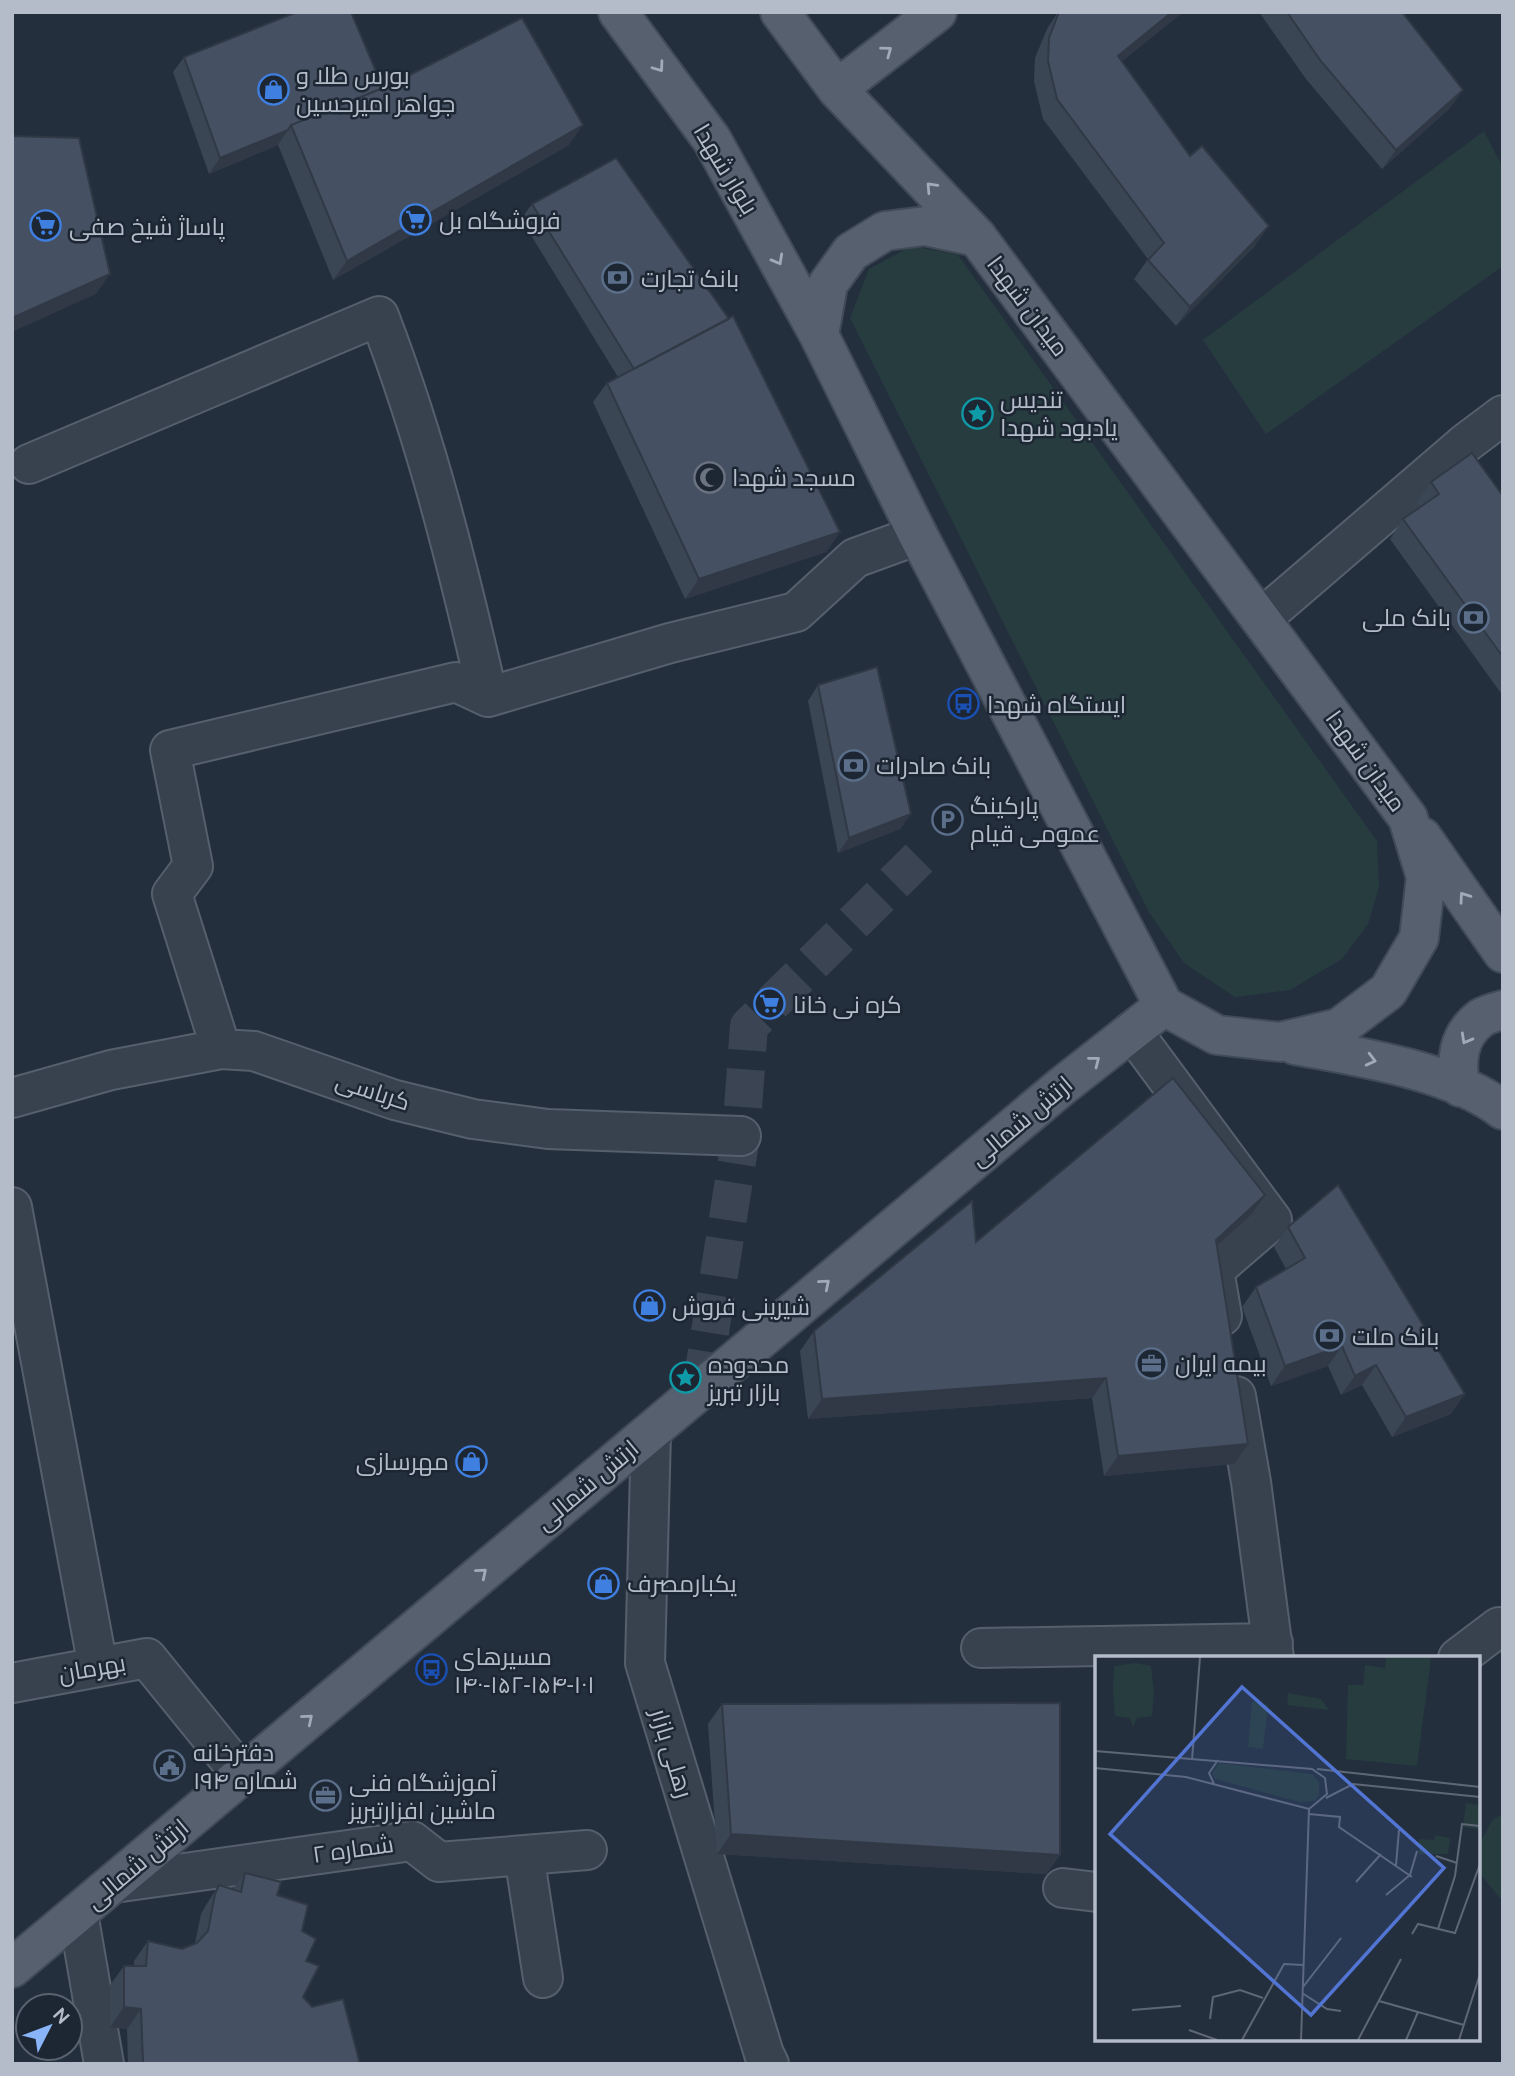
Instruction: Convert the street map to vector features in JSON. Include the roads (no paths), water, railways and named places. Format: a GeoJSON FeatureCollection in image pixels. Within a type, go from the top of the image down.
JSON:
{"type":"FeatureCollection","features":[{"type":"Feature","properties":{"kind":"main road","name":"بلوار شهدا"},"geometry":{"type":"LineString","coordinates":[[618,12],[712,140],[819,335]]}},
{"type":"Feature","properties":{"kind":"main road"},"geometry":{"type":"LineString","coordinates":[[780,12],[837,89],[978,237]]}},
{"type":"Feature","properties":{"kind":"main road"},"geometry":{"type":"LineString","coordinates":[[837,89],[937,12]]}},
{"type":"Feature","properties":{"kind":"main road","name":"میدان شهدا"},"geometry":{"type":"LineString","coordinates":[[819,335],[828,284],[850,252],[885,232],[925,226],[978,237],[1408,818],[1426,877],[1419,938],[1388,991],[1339,1028],[1280,1042],[1217,1035],[1164,1006]]}},
{"type":"Feature","properties":{"kind":"main road"},"geometry":{"type":"LineString","coordinates":[[819,335],[918,535],[1164,1006]]}},
{"type":"Feature","properties":{"kind":"main road"},"geometry":{"type":"LineString","coordinates":[[1408,818],[1503,953]]}},
{"type":"Feature","properties":{"kind":"main road","name":"ارتش شمالی"},"geometry":{"type":"LineString","coordinates":[[12,1968],[1061,1087],[1164,1006]]}},
{"type":"Feature","properties":{"kind":"main road"},"geometry":{"type":"LineString","coordinates":[[1460,1087],[1456,1062],[1464,1037],[1481,1018],[1503,1010]]}},
{"type":"Feature","properties":{"kind":"main road"},"geometry":{"type":"LineString","coordinates":[[1280,1042],[1367,1058],[1460,1087],[1491,1101],[1503,1110]]}},
{"type":"Feature","properties":{"kind":"street"},"geometry":{"type":"LineString","coordinates":[[29,464],[379,316],[400,373],[450,537],[488,697]]}},
{"type":"Feature","properties":{"kind":"street"},"geometry":{"type":"LineString","coordinates":[[1261,619],[1467,442],[1503,415]]}},
{"type":"Feature","properties":{"kind":"street"},"geometry":{"type":"LineString","coordinates":[[221,1049],[172,894],[194,866],[170,750],[456,682],[488,697],[670,643],[796,612],[855,558],[918,535]]}},
{"type":"Feature","properties":{"kind":"street"},"geometry":{"type":"LineString","coordinates":[[981,1648],[1274,1651],[1251,1482],[1214,1270],[1272,1220],[1132,1031]]}},
{"type":"Feature","properties":{"kind":"street","name":"کرباسی"},"geometry":{"type":"LineString","coordinates":[[12,1098],[111,1070],[221,1049],[254,1051],[396,1100],[473,1119],[548,1129],[741,1136]]}},
{"type":"Feature","properties":{"kind":"street"},"geometry":{"type":"LineString","coordinates":[[12,1207],[98,1667]]}},
{"type":"Feature","properties":{"kind":"street","name":"رهلی بازار"},"geometry":{"type":"LineString","coordinates":[[651,1432],[645,1663],[769,2064]]}},
{"type":"Feature","properties":{"kind":"street"},"geometry":{"type":"LineString","coordinates":[[1461,1656],[1499,1627]]}},
{"type":"Feature","properties":{"kind":"street","name":"بهرمان"},"geometry":{"type":"LineString","coordinates":[[12,1683],[148,1658],[242,1776]]}},
{"type":"Feature","properties":{"kind":"street","name":"شماره ۲"},"geometry":{"type":"LineString","coordinates":[[114,1883],[412,1841],[439,1862],[587,1850]]}},
{"type":"Feature","properties":{"kind":"street"},"geometry":{"type":"LineString","coordinates":[[524,1856],[543,1978]]}},
{"type":"Feature","properties":{"kind":"street"},"geometry":{"type":"LineString","coordinates":[[78,1913],[104,2064]]}},
{"type":"Feature","properties":{"kind":"tunnel"},"geometry":{"type":"LineString","coordinates":[[701,1389],[741,1136],[749,1026],[919,858]]}},
{"type":"Feature","properties":{"kind":"place","name":"بورس طلا و جواهر امیرحسین"},"geometry":{"type":"Point","coordinates":[273,89]}},
{"type":"Feature","properties":{"kind":"place","name":"فروشگاه بل"},"geometry":{"type":"Point","coordinates":[416,220]}},
{"type":"Feature","properties":{"kind":"place","name":"پاساژ شیخ صفی"},"geometry":{"type":"Point","coordinates":[46,226]}},
{"type":"Feature","properties":{"kind":"place","name":"بانک تجارت"},"geometry":{"type":"Point","coordinates":[618,278]}},
{"type":"Feature","properties":{"kind":"place","name":"تندیس یادبود شهدا"},"geometry":{"type":"Point","coordinates":[977,413]}},
{"type":"Feature","properties":{"kind":"place","name":"مسجد شهدا"},"geometry":{"type":"Point","coordinates":[709,477]}},
{"type":"Feature","properties":{"kind":"place","name":"بانک ملی"},"geometry":{"type":"Point","coordinates":[1474,617]}},
{"type":"Feature","properties":{"kind":"place","name":"ایستگاه شهدا"},"geometry":{"type":"Point","coordinates":[964,704]}},
{"type":"Feature","properties":{"kind":"place","name":"بانک صادرات"},"geometry":{"type":"Point","coordinates":[853,765]}},
{"type":"Feature","properties":{"kind":"place","name":"پارکینگ عمومی قیام"},"geometry":{"type":"Point","coordinates":[947,819]}},
{"type":"Feature","properties":{"kind":"place","name":"کره نی خانا"},"geometry":{"type":"Point","coordinates":[770,1004]}},
{"type":"Feature","properties":{"kind":"place","name":"شیرینی فروش"},"geometry":{"type":"Point","coordinates":[649,1306]}},
{"type":"Feature","properties":{"kind":"place","name":"بانک ملت"},"geometry":{"type":"Point","coordinates":[1329,1336]}},
{"type":"Feature","properties":{"kind":"place","name":"بیمه ایران"},"geometry":{"type":"Point","coordinates":[1152,1363]}},
{"type":"Feature","properties":{"kind":"place","name":"محدوده بازار تبریز"},"geometry":{"type":"Point","coordinates":[685,1378]}},
{"type":"Feature","properties":{"kind":"place","name":"مهرسازی"},"geometry":{"type":"Point","coordinates":[472,1461]}},
{"type":"Feature","properties":{"kind":"place","name":"یکبارمصرف"},"geometry":{"type":"Point","coordinates":[604,1583]}},
{"type":"Feature","properties":{"kind":"place","name":"مسیرهای ۱۴۰-۱۵۲-۱۵۴-۱۰۱"},"geometry":{"type":"Point","coordinates":[431,1670]}},
{"type":"Feature","properties":{"kind":"place","name":"دفترخانه شماره ۱۹۴"},"geometry":{"type":"Point","coordinates":[170,1766]}},
{"type":"Feature","properties":{"kind":"place","name":"آموزشگاه فنی ماشین افزارتبریز"},"geometry":{"type":"Point","coordinates":[326,1796]}}]}
